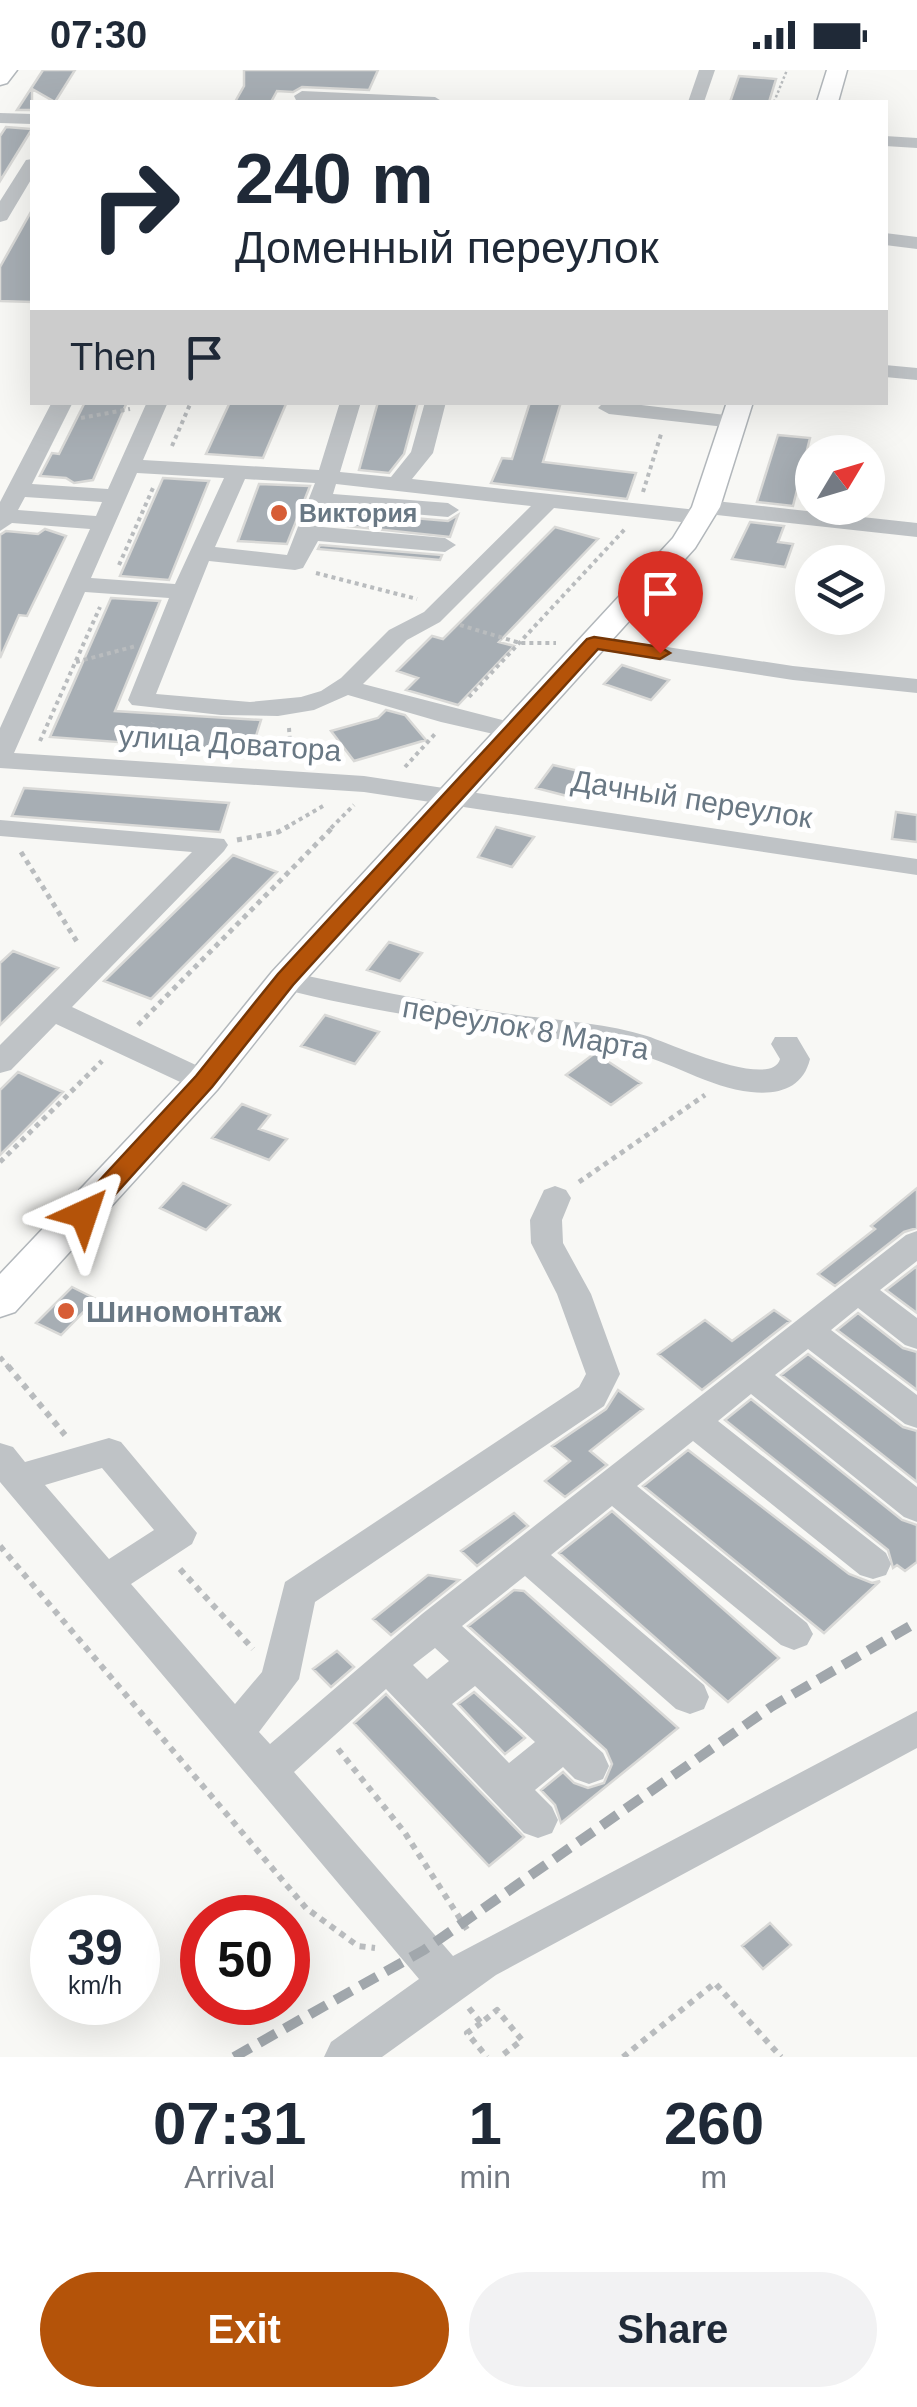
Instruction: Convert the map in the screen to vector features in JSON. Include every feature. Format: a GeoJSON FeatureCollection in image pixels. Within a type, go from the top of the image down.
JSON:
{"type":"FeatureCollection","features":[{"type":"Feature","properties":{"kind":"main road"},"geometry":{"type":"LineString","coordinates":[[0,79],[7,70]]}},
{"type":"Feature","properties":{"kind":"main road"},"geometry":{"type":"LineString","coordinates":[[829,100],[838,70]]}},
{"type":"Feature","properties":{"kind":"main road"},"geometry":{"type":"LineString","coordinates":[[0,1301],[204,1082],[286,980],[686,542],[702,512],[737,412]]}},
{"type":"Feature","properties":{"kind":"street"},"geometry":{"type":"LineString","coordinates":[[697,100],[707,70]]}},
{"type":"Feature","properties":{"kind":"street"},"geometry":{"type":"LineString","coordinates":[[399,100],[408,77]]}},
{"type":"Feature","properties":{"kind":"street"},"geometry":{"type":"LineString","coordinates":[[303,94],[385,100]]}},
{"type":"Feature","properties":{"kind":"street"},"geometry":{"type":"LineString","coordinates":[[0,118],[30,119]]}},
{"type":"Feature","properties":{"kind":"street"},"geometry":{"type":"LineString","coordinates":[[888,140],[917,143]]}},
{"type":"Feature","properties":{"kind":"street"},"geometry":{"type":"LineString","coordinates":[[0,216],[30,167]]}},
{"type":"Feature","properties":{"kind":"street"},"geometry":{"type":"LineString","coordinates":[[888,239],[917,243]]}},
{"type":"Feature","properties":{"kind":"street"},"geometry":{"type":"LineString","coordinates":[[888,371],[917,374]]}},
{"type":"Feature","properties":{"kind":"street"},"geometry":{"type":"LineString","coordinates":[[0,758],[156,405]]}},
{"type":"Feature","properties":{"kind":"street"},"geometry":{"type":"LineString","coordinates":[[202,553],[296,563],[310,533],[350,405]]}},
{"type":"Feature","properties":{"kind":"street"},"geometry":{"type":"LineString","coordinates":[[396,484],[422,452],[435,405]]}},
{"type":"Feature","properties":{"kind":"street"},"geometry":{"type":"LineString","coordinates":[[610,408],[668,414],[737,412]]}},
{"type":"Feature","properties":{"kind":"street"},"geometry":{"type":"LineString","coordinates":[[59,411],[2,520],[106,523]]}},
{"type":"Feature","properties":{"kind":"street"},"geometry":{"type":"LineString","coordinates":[[131,466],[237,473],[460,511]]}},
{"type":"Feature","properties":{"kind":"street"},"geometry":{"type":"LineString","coordinates":[[237,473],[140,700],[287,710],[326,698],[347,686],[415,621],[437,612],[546,503]]}},
{"type":"Feature","properties":{"kind":"street"},"geometry":{"type":"LineString","coordinates":[[325,488],[396,484],[637,512],[702,512],[917,530]]}},
{"type":"Feature","properties":{"kind":"street"},"geometry":{"type":"LineString","coordinates":[[18,490],[118,496]]}},
{"type":"Feature","properties":{"kind":"street"},"geometry":{"type":"LineString","coordinates":[[310,533],[445,545]]}},
{"type":"Feature","properties":{"kind":"street"},"geometry":{"type":"LineString","coordinates":[[78,584],[183,592]]}},
{"type":"Feature","properties":{"kind":"street"},"geometry":{"type":"LineString","coordinates":[[594,643],[794,673],[917,686]]}},
{"type":"Feature","properties":{"kind":"street"},"geometry":{"type":"LineString","coordinates":[[347,686],[450,717],[516,731]]}},
{"type":"Feature","properties":{"kind":"street","name":"улица Доватора"},"geometry":{"type":"LineString","coordinates":[[0,758],[364,784],[456,795]]}},
{"type":"Feature","properties":{"kind":"street","name":"Дачный переулок"},"geometry":{"type":"LineString","coordinates":[[456,795],[917,867]]}},
{"type":"Feature","properties":{"kind":"street"},"geometry":{"type":"LineString","coordinates":[[3,828],[214,845]]}},
{"type":"Feature","properties":{"kind":"street"},"geometry":{"type":"LineString","coordinates":[[0,1062],[214,845]]}},
{"type":"Feature","properties":{"kind":"street","name":"переулок 8 Марта"},"geometry":{"type":"LineString","coordinates":[[286,980],[401,1006],[636,1043],[750,1082],[780,1081],[792,1071],[795,1059],[786,1044]]}},
{"type":"Feature","properties":{"kind":"street"},"geometry":{"type":"LineString","coordinates":[[54,1011],[204,1082]]}},
{"type":"Feature","properties":{"kind":"street"},"geometry":{"type":"LineString","coordinates":[[236,1730],[280,1679],[298,1593],[505,1457],[592,1396],[599,1387],[602,1374],[574,1294],[547,1243],[546,1220],[555,1198]]}},
{"type":"Feature","properties":{"kind":"street"},"geometry":{"type":"LineString","coordinates":[[270,1769],[435,1624],[917,1244]]}},
{"type":"Feature","properties":{"kind":"street"},"geometry":{"type":"LineString","coordinates":[[857,1290],[917,1336]]}},
{"type":"Feature","properties":{"kind":"street"},"geometry":{"type":"LineString","coordinates":[[807,1330],[917,1414]]}},
{"type":"Feature","properties":{"kind":"street"},"geometry":{"type":"LineString","coordinates":[[750,1374],[917,1506]]}},
{"type":"Feature","properties":{"kind":"street"},"geometry":{"type":"LineString","coordinates":[[692,1420],[873,1564]]}},
{"type":"Feature","properties":{"kind":"street"},"geometry":{"type":"LineString","coordinates":[[9,1467],[109,1452],[180,1533],[105,1581]]}},
{"type":"Feature","properties":{"kind":"street"},"geometry":{"type":"LineString","coordinates":[[9,1467],[449,1983]]}},
{"type":"Feature","properties":{"kind":"street"},"geometry":{"type":"LineString","coordinates":[[612,1484],[794,1634]]}},
{"type":"Feature","properties":{"kind":"street"},"geometry":{"type":"LineString","coordinates":[[525,1554],[690,1697]]}},
{"type":"Feature","properties":{"kind":"street"},"geometry":{"type":"LineString","coordinates":[[435,1624],[576,1754],[508,1788]]}},
{"type":"Feature","properties":{"kind":"street"},"geometry":{"type":"LineString","coordinates":[[425,1703],[476,1662]]}},
{"type":"Feature","properties":{"kind":"street"},"geometry":{"type":"LineString","coordinates":[[387,1664],[538,1820]]}},
{"type":"Feature","properties":{"kind":"street"},"geometry":{"type":"LineString","coordinates":[[346,2057],[481,1962],[917,1728]]}},
{"type":"Feature","properties":{"kind":"path"},"geometry":{"type":"LineString","coordinates":[[775,100],[787,70]]}},
{"type":"Feature","properties":{"kind":"path"},"geometry":{"type":"LineString","coordinates":[[59,411],[69,420],[147,405]]}},
{"type":"Feature","properties":{"kind":"path"},"geometry":{"type":"LineString","coordinates":[[162,468],[190,405]]}},
{"type":"Feature","properties":{"kind":"path"},"geometry":{"type":"LineString","coordinates":[[214,845],[278,832],[364,784],[406,766],[637,512],[668,414]]}},
{"type":"Feature","properties":{"kind":"path"},"geometry":{"type":"LineString","coordinates":[[296,563],[317,574],[520,643],[594,643]]}},
{"type":"Feature","properties":{"kind":"path"},"geometry":{"type":"LineString","coordinates":[[76,662],[164,640]]}},
{"type":"Feature","properties":{"kind":"path"},"geometry":{"type":"LineString","coordinates":[[287,710],[292,760]]}},
{"type":"Feature","properties":{"kind":"path"},"geometry":{"type":"LineString","coordinates":[[0,1162],[353,806],[364,784]]}},
{"type":"Feature","properties":{"kind":"path"},"geometry":{"type":"LineString","coordinates":[[3,828],[92,966]]}},
{"type":"Feature","properties":{"kind":"path"},"geometry":{"type":"LineString","coordinates":[[555,1198],[732,1075]]}},
{"type":"Feature","properties":{"kind":"path"},"geometry":{"type":"LineString","coordinates":[[0,1546],[306,1908],[358,1946],[377,1948]]}},
{"type":"Feature","properties":{"kind":"path"},"geometry":{"type":"LineString","coordinates":[[449,1983],[481,2023]]}},
{"type":"Feature","properties":{"kind":"path"},"geometry":{"type":"LineString","coordinates":[[623,2057],[715,1983],[781,2057]]}},
{"type":"Feature","properties":{"kind":"path"},"geometry":{"type":"LineString","coordinates":[[487,2057],[468,2033],[497,2010],[522,2040],[506,2055]]}},
{"type":"Feature","properties":{"kind":"building"},"geometry":{"type":"Polygon","coordinates":[[[43,70],[75,70],[56,100],[32,89],[30,110],[17,110],[43,70]]]}},
{"type":"Feature","properties":{"kind":"building"},"geometry":{"type":"Polygon","coordinates":[[[244,70],[378,70],[369,90],[302,87],[293,92],[277,91],[272,100],[236,100],[244,86],[244,70]]]}},
{"type":"Feature","properties":{"kind":"building"},"geometry":{"type":"Polygon","coordinates":[[[739,76],[776,79],[770,100],[731,100],[739,76]]]}},
{"type":"Feature","properties":{"kind":"building"},"geometry":{"type":"Polygon","coordinates":[[[6,127],[30,129],[0,181],[0,136],[6,127]]]}},
{"type":"Feature","properties":{"kind":"building"},"geometry":{"type":"Polygon","coordinates":[[[30,214],[30,302],[0,301],[0,267],[30,214]]]}},
{"type":"Feature","properties":{"kind":"building"},"geometry":{"type":"Polygon","coordinates":[[[84,405],[126,405],[93,480],[74,483],[66,478],[40,476],[52,453],[59,454],[84,405]]]}},
{"type":"Feature","properties":{"kind":"building"},"geometry":{"type":"Polygon","coordinates":[[[229,405],[286,405],[263,458],[206,454],[229,405]]]}},
{"type":"Feature","properties":{"kind":"building"},"geometry":{"type":"Polygon","coordinates":[[[377,405],[417,405],[404,454],[389,473],[359,470],[377,405]]]}},
{"type":"Feature","properties":{"kind":"building"},"geometry":{"type":"Polygon","coordinates":[[[529,405],[560,405],[543,462],[636,473],[627,499],[491,483],[502,458],[512,459],[529,405]]]}},
{"type":"Feature","properties":{"kind":"building"},"geometry":{"type":"Polygon","coordinates":[[[778,435],[795,437],[793,506],[757,502],[778,435]]]}},
{"type":"Feature","properties":{"kind":"building"},"geometry":{"type":"Polygon","coordinates":[[[163,478],[209,481],[169,580],[120,576],[163,478]]]}},
{"type":"Feature","properties":{"kind":"building","name":"Виктория"},"geometry":{"type":"Polygon","coordinates":[[[259,484],[310,486],[287,544],[238,541],[259,484]]]}},
{"type":"Feature","properties":{"kind":"building"},"geometry":{"type":"Polygon","coordinates":[[[332,511],[448,521],[458,515],[450,537],[328,524],[332,511]]]}},
{"type":"Feature","properties":{"kind":"building"},"geometry":{"type":"Polygon","coordinates":[[[750,522],[784,526],[778,542],[793,544],[785,567],[732,559],[750,522]]]}},
{"type":"Feature","properties":{"kind":"building"},"geometry":{"type":"Polygon","coordinates":[[[555,527],[598,539],[499,642],[514,646],[458,705],[406,690],[418,678],[397,671],[432,636],[443,639],[555,527]]]}},
{"type":"Feature","properties":{"kind":"building"},"geometry":{"type":"Polygon","coordinates":[[[45,529],[66,536],[27,616],[19,615],[0,658],[0,535],[6,531],[38,534],[45,529]]]}},
{"type":"Feature","properties":{"kind":"building"},"geometry":{"type":"Polygon","coordinates":[[[320,545],[442,555],[440,560],[318,549],[320,545]]]}},
{"type":"Feature","properties":{"kind":"building"},"geometry":{"type":"Polygon","coordinates":[[[111,598],[160,601],[115,711],[261,720],[251,752],[50,737],[111,598]]]}},
{"type":"Feature","properties":{"kind":"building"},"geometry":{"type":"Polygon","coordinates":[[[622,665],[669,680],[651,700],[604,684],[622,665]]]}},
{"type":"Feature","properties":{"kind":"building"},"geometry":{"type":"Polygon","coordinates":[[[386,710],[405,715],[426,740],[354,761],[331,731],[378,718],[386,710]]]}},
{"type":"Feature","properties":{"kind":"building"},"geometry":{"type":"Polygon","coordinates":[[[553,765],[583,772],[567,796],[536,788],[553,765]]]}},
{"type":"Feature","properties":{"kind":"building"},"geometry":{"type":"Polygon","coordinates":[[[24,788],[229,803],[220,832],[12,816],[24,788]]]}},
{"type":"Feature","properties":{"kind":"building"},"geometry":{"type":"Polygon","coordinates":[[[896,812],[917,815],[917,842],[892,839],[896,812]]]}},
{"type":"Feature","properties":{"kind":"building"},"geometry":{"type":"Polygon","coordinates":[[[496,827],[534,837],[512,867],[478,857],[496,827]]]}},
{"type":"Feature","properties":{"kind":"building"},"geometry":{"type":"Polygon","coordinates":[[[233,855],[277,872],[151,999],[104,981],[233,855]]]}},
{"type":"Feature","properties":{"kind":"building"},"geometry":{"type":"Polygon","coordinates":[[[389,942],[422,953],[400,981],[367,970],[389,942]]]}},
{"type":"Feature","properties":{"kind":"building"},"geometry":{"type":"Polygon","coordinates":[[[13,951],[58,968],[0,1025],[0,963],[13,951]]]}},
{"type":"Feature","properties":{"kind":"building"},"geometry":{"type":"Polygon","coordinates":[[[325,1015],[379,1032],[355,1064],[301,1046],[325,1015]]]}},
{"type":"Feature","properties":{"kind":"building"},"geometry":{"type":"Polygon","coordinates":[[[595,1053],[641,1083],[611,1105],[566,1075],[595,1053]]]}},
{"type":"Feature","properties":{"kind":"building"},"geometry":{"type":"Polygon","coordinates":[[[18,1072],[63,1092],[0,1155],[0,1090],[18,1072]]]}},
{"type":"Feature","properties":{"kind":"building"},"geometry":{"type":"Polygon","coordinates":[[[242,1104],[270,1115],[259,1129],[287,1139],[269,1160],[212,1138],[242,1104]]]}},
{"type":"Feature","properties":{"kind":"building"},"geometry":{"type":"Polygon","coordinates":[[[183,1183],[230,1205],[206,1230],[160,1208],[183,1183]]]}},
{"type":"Feature","properties":{"kind":"building"},"geometry":{"type":"Polygon","coordinates":[[[917,1188],[917,1228],[904,1232],[835,1286],[818,1274],[875,1229],[871,1226],[917,1188]]]}},
{"type":"Feature","properties":{"kind":"building"},"geometry":{"type":"Polygon","coordinates":[[[917,1266],[917,1313],[886,1290],[917,1266]]]}},
{"type":"Feature","properties":{"kind":"building","name":"Шиномонтаж"},"geometry":{"type":"Polygon","coordinates":[[[72,1287],[96,1299],[61,1335],[36,1323],[72,1287]]]}},
{"type":"Feature","properties":{"kind":"building"},"geometry":{"type":"Polygon","coordinates":[[[774,1310],[790,1321],[702,1390],[658,1354],[705,1320],[732,1341],[774,1310]]]}},
{"type":"Feature","properties":{"kind":"building"},"geometry":{"type":"Polygon","coordinates":[[[858,1313],[903,1348],[917,1352],[917,1390],[837,1330],[858,1313]]]}},
{"type":"Feature","properties":{"kind":"building"},"geometry":{"type":"Polygon","coordinates":[[[808,1354],[903,1427],[917,1431],[917,1482],[781,1375],[808,1354]]]}},
{"type":"Feature","properties":{"kind":"building"},"geometry":{"type":"Polygon","coordinates":[[[618,1390],[643,1409],[590,1451],[607,1465],[565,1497],[545,1481],[570,1461],[552,1446],[606,1409],[618,1390]]]}},
{"type":"Feature","properties":{"kind":"building"},"geometry":{"type":"Polygon","coordinates":[[[751,1399],[902,1520],[917,1525],[917,1562],[905,1571],[897,1565],[893,1568],[888,1550],[725,1420],[751,1399]]]}},
{"type":"Feature","properties":{"kind":"building"},"geometry":{"type":"Polygon","coordinates":[[[688,1450],[849,1574],[872,1583],[880,1581],[824,1633],[643,1486],[688,1450]]]}},
{"type":"Feature","properties":{"kind":"building"},"geometry":{"type":"Polygon","coordinates":[[[612,1511],[779,1658],[728,1702],[559,1553],[612,1511]]]}},
{"type":"Feature","properties":{"kind":"building"},"geometry":{"type":"Polygon","coordinates":[[[514,1513],[528,1526],[477,1566],[461,1551],[514,1513]]]}},
{"type":"Feature","properties":{"kind":"building"},"geometry":{"type":"Polygon","coordinates":[[[428,1575],[459,1580],[391,1635],[373,1619],[428,1575]]]}},
{"type":"Feature","properties":{"kind":"building"},"geometry":{"type":"Polygon","coordinates":[[[514,1590],[524,1591],[678,1728],[561,1823],[555,1805],[541,1790],[563,1772],[574,1783],[588,1788],[604,1783],[612,1764],[606,1750],[468,1626],[514,1590]]]}},
{"type":"Feature","properties":{"kind":"building"},"geometry":{"type":"Polygon","coordinates":[[[337,1651],[354,1667],[331,1687],[313,1669],[337,1651]]]}},
{"type":"Feature","properties":{"kind":"building"},"geometry":{"type":"Polygon","coordinates":[[[474,1692],[525,1738],[505,1754],[458,1704],[474,1692]]]}},
{"type":"Feature","properties":{"kind":"building"},"geometry":{"type":"Polygon","coordinates":[[[386,1694],[524,1837],[489,1866],[354,1723],[386,1694]]]}},
{"type":"Feature","properties":{"kind":"building"},"geometry":{"type":"Polygon","coordinates":[[[770,1923],[791,1945],[763,1969],[742,1946],[770,1923]]]}},
{"type":"Feature","properties":{"kind":"railway"},"geometry":{"type":"LineString","coordinates":[[234,2057],[424,1950],[771,1707],[917,1622]]}},
{"type":"Feature","properties":{"kind":"place","name":"Виктория"},"geometry":{"type":"Point","coordinates":[279,513]}},
{"type":"Feature","properties":{"kind":"place","name":"Шиномонтаж"},"geometry":{"type":"Point","coordinates":[66,1311]}},
{"type":"Feature","properties":{"kind":"route"},"geometry":{"type":"LineString","coordinates":[[84,1214],[204,1082],[286,980],[594,643],[660,653]]}}]}
